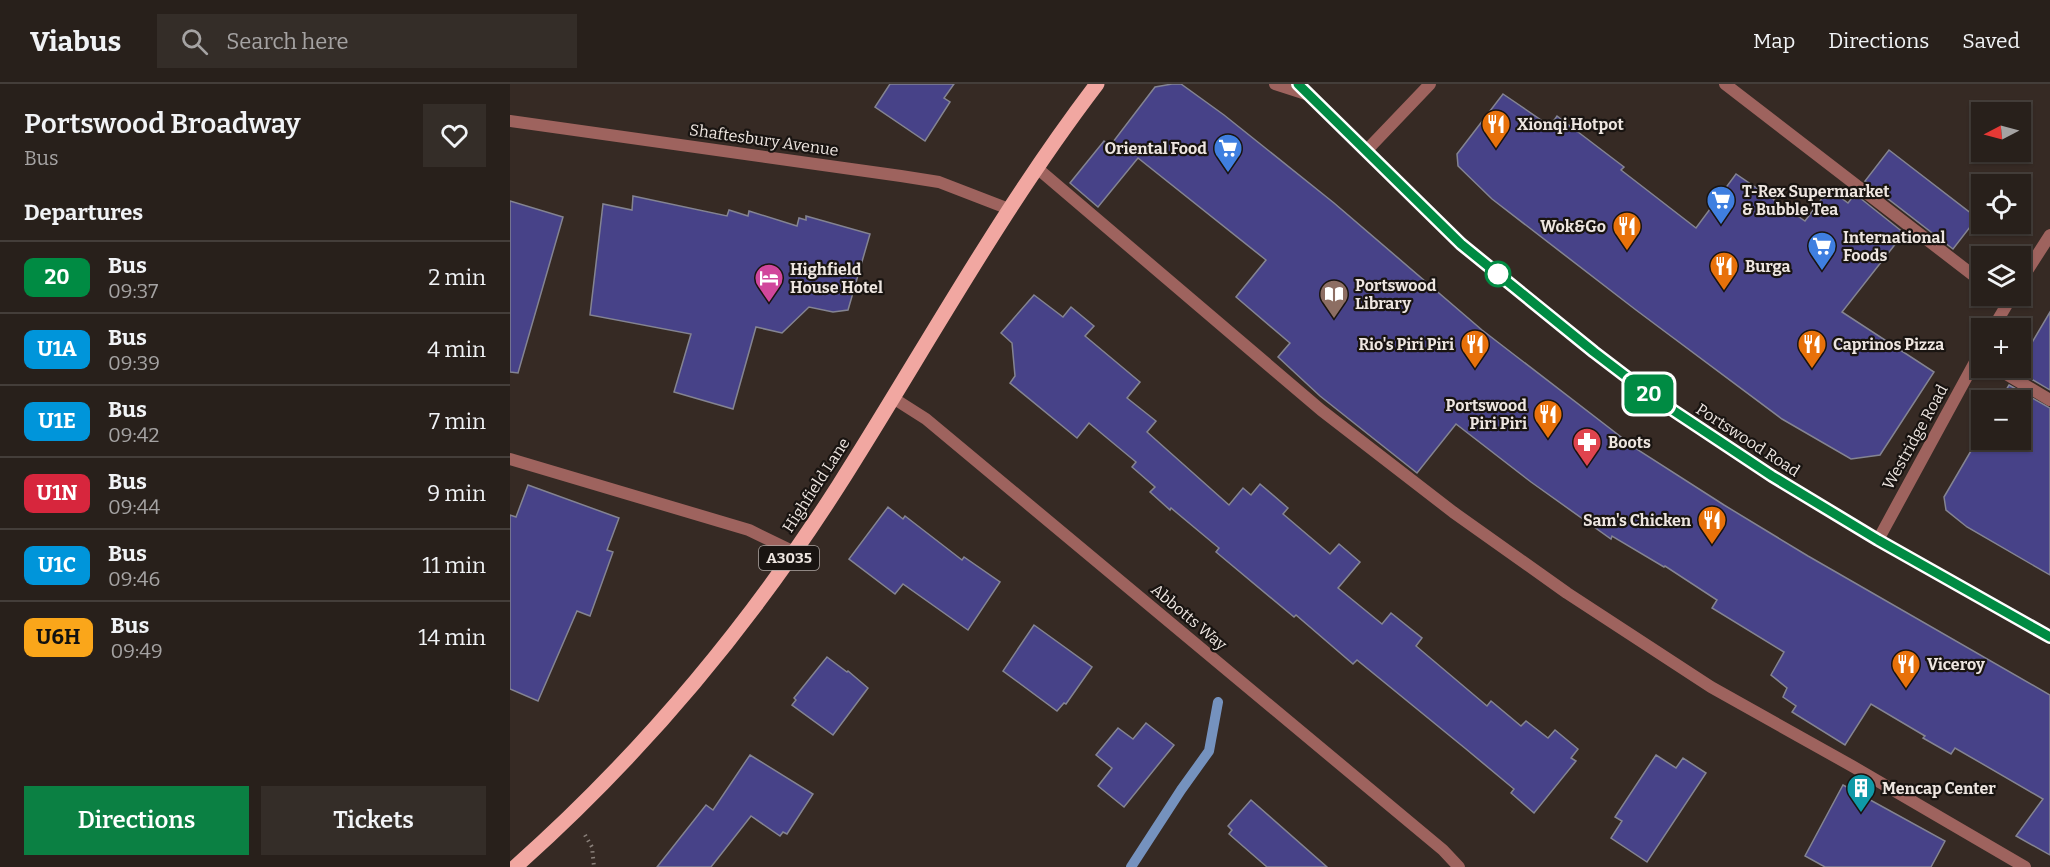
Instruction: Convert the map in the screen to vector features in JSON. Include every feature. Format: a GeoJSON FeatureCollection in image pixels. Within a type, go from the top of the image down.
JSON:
{"type":"FeatureCollection","features":[{"type":"Feature","properties":{"kind":"main road","name":"Highfield Lane"},"geometry":{"type":"LineString","coordinates":[[515,867],[573,813],[651,733],[769,588],[838,487],[1010,208],[1068,122],[1097,84]]}},
{"type":"Feature","properties":{"kind":"street"},"geometry":{"type":"LineString","coordinates":[[1275,84],[1308,94]]}},
{"type":"Feature","properties":{"kind":"street","name":"Portswood Road"},"geometry":{"type":"LineString","coordinates":[[1298,84],[1461,244],[1653,397],[1772,476],[1878,540],[2050,636]]}},
{"type":"Feature","properties":{"kind":"street"},"geometry":{"type":"LineString","coordinates":[[1366,151],[1430,84]]}},
{"type":"Feature","properties":{"kind":"street"},"geometry":{"type":"LineString","coordinates":[[1725,84],[1971,274]]}},
{"type":"Feature","properties":{"kind":"street","name":"Shaftesbury Avenue"},"geometry":{"type":"LineString","coordinates":[[510,121],[939,182],[1010,208]]}},
{"type":"Feature","properties":{"kind":"street"},"geometry":{"type":"LineString","coordinates":[[1037,168],[1321,410],[1453,512],[1557,586],[1711,687],[2025,867]]}},
{"type":"Feature","properties":{"kind":"street"},"geometry":{"type":"LineString","coordinates":[[2031,265],[2050,235]]}},
{"type":"Feature","properties":{"kind":"street","name":"Westridge Road"},"geometry":{"type":"LineString","coordinates":[[1878,540],[1971,371]]}},
{"type":"Feature","properties":{"kind":"street"},"geometry":{"type":"LineString","coordinates":[[2013,378],[2050,400]]}},
{"type":"Feature","properties":{"kind":"street","name":"Abbotts Way"},"geometry":{"type":"LineString","coordinates":[[893,398],[935,427],[1425,835],[1459,867]]}},
{"type":"Feature","properties":{"kind":"street"},"geometry":{"type":"LineString","coordinates":[[510,459],[749,530],[794,552]]}},
{"type":"Feature","properties":{"kind":"path"},"geometry":{"type":"LineString","coordinates":[[573,813],[592,848],[594,867]]}},
{"type":"Feature","properties":{"kind":"building"},"geometry":{"type":"Polygon","coordinates":[[[890,84],[954,84],[944,98],[950,102],[925,141],[875,107],[890,84]]]}},
{"type":"Feature","properties":{"kind":"building"},"geometry":{"type":"Polygon","coordinates":[[[1181,84],[1224,115],[1334,203],[1482,330],[1638,450],[1808,556],[2050,695],[2050,855],[2016,836],[2043,799],[1955,748],[1951,754],[1871,704],[1845,745],[1792,712],[1796,706],[1783,697],[1787,688],[1771,675],[1784,652],[1712,608],[1717,600],[1665,566],[1612,536],[1611,539],[1531,482],[1456,424],[1417,473],[1320,396],[1278,357],[1290,343],[1236,297],[1266,260],[1138,158],[1098,207],[1070,183],[1104,141],[1110,146],[1155,87],[1181,84]]]}},
{"type":"Feature","properties":{"kind":"building"},"geometry":{"type":"Polygon","coordinates":[[[1503,94],[1550,126],[1557,116],[1624,167],[1621,170],[1696,228],[1736,174],[1805,221],[1829,189],[1848,203],[1855,194],[1904,233],[1842,312],[1934,372],[1880,455],[1851,459],[1782,419],[1492,199],[1458,166],[1457,154],[1503,94]]]}},
{"type":"Feature","properties":{"kind":"building"},"geometry":{"type":"Polygon","coordinates":[[[1889,150],[1971,213],[1971,226],[1953,249],[1865,181],[1889,150]]]}},
{"type":"Feature","properties":{"kind":"building","name":"Highfield House Hotel"},"geometry":{"type":"Polygon","coordinates":[[[633,196],[727,216],[729,210],[748,216],[749,211],[797,226],[799,218],[806,220],[806,216],[870,234],[848,310],[833,312],[809,307],[782,333],[756,327],[733,409],[674,392],[691,334],[590,315],[603,204],[632,210],[633,196]]]}},
{"type":"Feature","properties":{"kind":"building"},"geometry":{"type":"Polygon","coordinates":[[[510,201],[563,217],[518,373],[510,372],[510,201]]]}},
{"type":"Feature","properties":{"kind":"building"},"geometry":{"type":"Polygon","coordinates":[[[1034,295],[1063,317],[1071,307],[1094,326],[1085,336],[1140,382],[1127,398],[1156,421],[1147,432],[1229,505],[1243,488],[1251,495],[1260,484],[1288,508],[1283,514],[1330,554],[1339,544],[1360,562],[1338,588],[1382,624],[1391,613],[1422,638],[1416,646],[1487,706],[1491,701],[1521,726],[1526,721],[1548,738],[1555,730],[1578,749],[1571,758],[1576,761],[1534,813],[1511,793],[1514,789],[1466,749],[1357,660],[1353,664],[1296,615],[1294,617],[1216,552],[1219,548],[1150,492],[1155,487],[1132,467],[1136,462],[1089,423],[1077,438],[1010,383],[1015,376],[1012,343],[1001,333],[1034,295]]]}},
{"type":"Feature","properties":{"kind":"building"},"geometry":{"type":"Polygon","coordinates":[[[2050,312],[2050,390],[2030,378],[2031,344],[2050,312]]]}},
{"type":"Feature","properties":{"kind":"building"},"geometry":{"type":"Polygon","coordinates":[[[2009,385],[2018,390],[2006,390],[2009,385]]]}},
{"type":"Feature","properties":{"kind":"building"},"geometry":{"type":"Polygon","coordinates":[[[2031,397],[2050,408],[2050,575],[1967,527],[1946,510],[1944,497],[1971,450],[2031,450],[2031,397]]]}},
{"type":"Feature","properties":{"kind":"building"},"geometry":{"type":"Polygon","coordinates":[[[528,485],[619,518],[607,550],[613,552],[590,616],[577,611],[538,701],[510,689],[510,515],[516,517],[528,485]]]}},
{"type":"Feature","properties":{"kind":"building"},"geometry":{"type":"Polygon","coordinates":[[[888,507],[903,519],[905,516],[962,560],[964,557],[1000,582],[968,630],[903,584],[895,594],[849,559],[888,507]]]}},
{"type":"Feature","properties":{"kind":"building"},"geometry":{"type":"Polygon","coordinates":[[[1034,625],[1092,667],[1066,704],[1064,703],[1057,711],[1003,671],[1034,625]]]}},
{"type":"Feature","properties":{"kind":"building"},"geometry":{"type":"Polygon","coordinates":[[[827,657],[868,688],[833,735],[792,705],[796,700],[794,698],[827,657]]]}},
{"type":"Feature","properties":{"kind":"building"},"geometry":{"type":"Polygon","coordinates":[[[1146,723],[1174,745],[1124,807],[1098,786],[1112,768],[1096,755],[1118,728],[1133,739],[1146,723]]]}},
{"type":"Feature","properties":{"kind":"building"},"geometry":{"type":"Polygon","coordinates":[[[750,755],[813,794],[787,834],[783,832],[780,836],[751,816],[711,867],[657,867],[706,805],[713,810],[750,755]]]}},
{"type":"Feature","properties":{"kind":"building"},"geometry":{"type":"Polygon","coordinates":[[[1656,755],[1676,768],[1683,758],[1706,773],[1647,862],[1611,838],[1622,821],[1615,817],[1656,755]]]}},
{"type":"Feature","properties":{"kind":"building","name":"Mencap Center"},"geometry":{"type":"Polygon","coordinates":[[[1843,785],[1945,841],[1931,867],[1825,867],[1805,856],[1843,785]]]}},
{"type":"Feature","properties":{"kind":"building"},"geometry":{"type":"Polygon","coordinates":[[[1251,800],[1327,867],[1267,867],[1229,834],[1232,830],[1228,826],[1251,800]]]}},
{"type":"Feature","properties":{"kind":"waterway"},"geometry":{"type":"LineString","coordinates":[[1131,867],[1209,751],[1218,702]]}},
{"type":"Feature","properties":{"kind":"bus line","name":"20"},"geometry":{"type":"LineString","coordinates":[[1298,84],[1461,244],[1653,397],[1772,476],[1878,540],[2050,637]]}},
{"type":"Feature","properties":{"kind":"place","name":"Xionqi Hotpot"},"geometry":{"type":"Point","coordinates":[1496,150]}},
{"type":"Feature","properties":{"kind":"place","name":"Oriental Food"},"geometry":{"type":"Point","coordinates":[1228,174]}},
{"type":"Feature","properties":{"kind":"place","name":"T-Rex Supermarket & Bubble Tea"},"geometry":{"type":"Point","coordinates":[1721,226]}},
{"type":"Feature","properties":{"kind":"place","name":"Wok&Go"},"geometry":{"type":"Point","coordinates":[1627,252]}},
{"type":"Feature","properties":{"kind":"place","name":"International Foods"},"geometry":{"type":"Point","coordinates":[1822,272]}},
{"type":"Feature","properties":{"kind":"place","name":"Burga"},"geometry":{"type":"Point","coordinates":[1724,292]}},
{"type":"Feature","properties":{"kind":"place","name":"Highfield House Hotel"},"geometry":{"type":"Point","coordinates":[769,304]}},
{"type":"Feature","properties":{"kind":"place","name":"Portswood Library"},"geometry":{"type":"Point","coordinates":[1334,320]}},
{"type":"Feature","properties":{"kind":"place","name":"Rio's Piri Piri"},"geometry":{"type":"Point","coordinates":[1475,370]}},
{"type":"Feature","properties":{"kind":"place","name":"Caprinos Pizza"},"geometry":{"type":"Point","coordinates":[1812,370]}},
{"type":"Feature","properties":{"kind":"place","name":"Portswood Piri Piri"},"geometry":{"type":"Point","coordinates":[1548,440]}},
{"type":"Feature","properties":{"kind":"place","name":"Boots"},"geometry":{"type":"Point","coordinates":[1587,468]}},
{"type":"Feature","properties":{"kind":"place","name":"Sam's Chicken"},"geometry":{"type":"Point","coordinates":[1712,546]}},
{"type":"Feature","properties":{"kind":"place","name":"Viceroy"},"geometry":{"type":"Point","coordinates":[1906,690]}},
{"type":"Feature","properties":{"kind":"place","name":"Mencap Center"},"geometry":{"type":"Point","coordinates":[1861,814]}}]}
